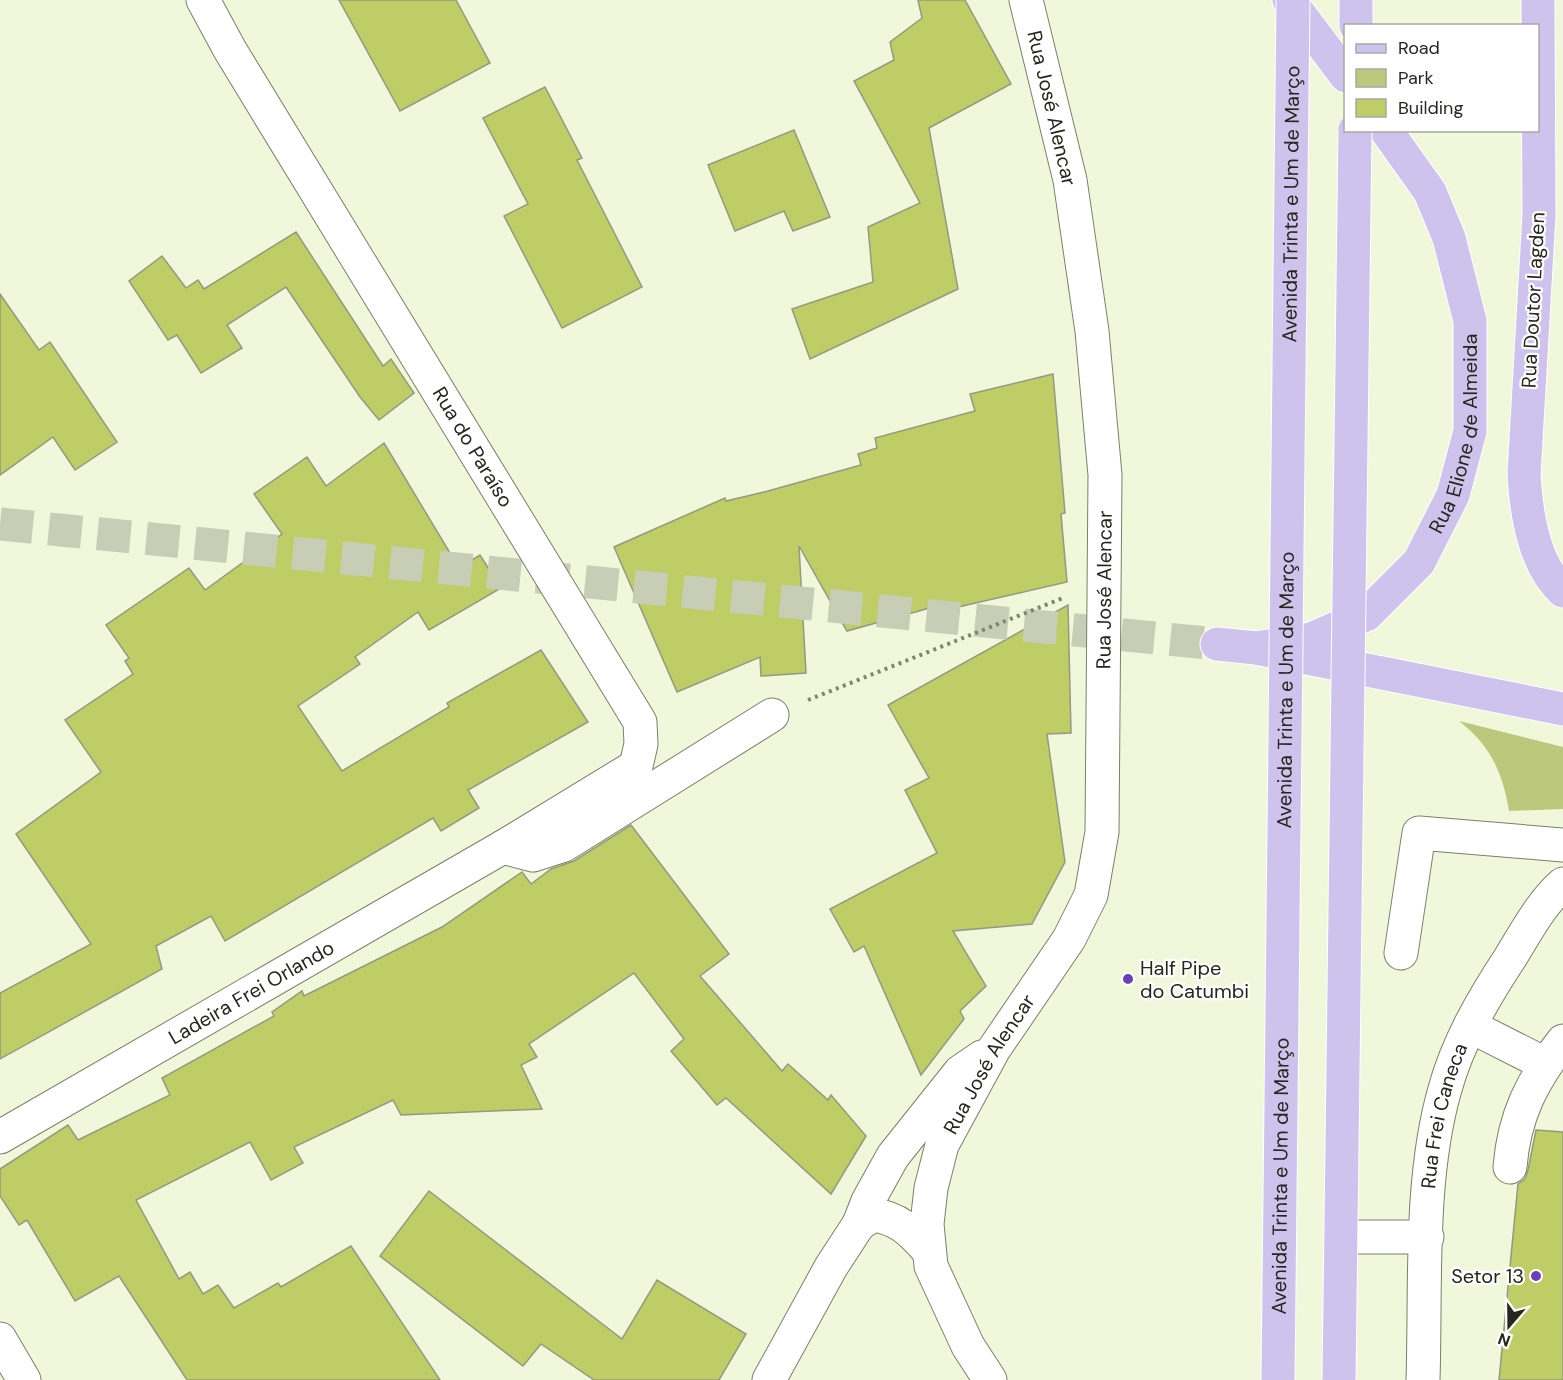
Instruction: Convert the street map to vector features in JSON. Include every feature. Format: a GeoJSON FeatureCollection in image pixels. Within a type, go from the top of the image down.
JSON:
{"type":"FeatureCollection","features":[{"type":"Feature","properties":{"kind":"main road"},"geometry":{"type":"LineString","coordinates":[[1291,0],[1344,73]]}},
{"type":"Feature","properties":{"kind":"main road","name":"Avenida Trinta e Um de Março"},"geometry":{"type":"LineString","coordinates":[[1278,1380],[1291,0]]}},
{"type":"Feature","properties":{"kind":"main road"},"geometry":{"type":"LineString","coordinates":[[1356,0],[1356,24]]}},
{"type":"Feature","properties":{"kind":"main road","name":"Rua Doutor Lagden"},"geometry":{"type":"LineString","coordinates":[[1539,0],[1539,214],[1524,474],[1526,515],[1540,553],[1563,591]]}},
{"type":"Feature","properties":{"kind":"main road"},"geometry":{"type":"LineString","coordinates":[[1339,1380],[1355,132]]}},
{"type":"Feature","properties":{"kind":"main road","name":"Rua Elione de Almeida"},"geometry":{"type":"LineString","coordinates":[[1256,648],[1311,639],[1366,615],[1419,562],[1453,495],[1470,431],[1470,321],[1449,238],[1430,192],[1387,132]]}},
{"type":"Feature","properties":{"kind":"main road"},"geometry":{"type":"LineString","coordinates":[[1217,644],[1256,648],[1563,709]]}},
{"type":"Feature","properties":{"kind":"street","name":"Rua do Paraíso"},"geometry":{"type":"LineString","coordinates":[[203,0],[230,50],[640,722],[641,744],[636,766],[503,847]]}},
{"type":"Feature","properties":{"kind":"street","name":"Rua José Alencar"},"geometry":{"type":"LineString","coordinates":[[927,1249],[931,1188],[942,1145],[994,1049],[1069,939],[1091,895],[1102,832],[1105,475],[1092,331],[1070,180],[1026,0]]}},
{"type":"Feature","properties":{"kind":"street"},"geometry":{"type":"LineString","coordinates":[[503,847],[533,855],[564,845],[772,715]]}},
{"type":"Feature","properties":{"kind":"street"},"geometry":{"type":"LineString","coordinates":[[1401,953],[1419,833],[1563,844]]}},
{"type":"Feature","properties":{"kind":"street","name":"Ladeira Frei Orlando"},"geometry":{"type":"LineString","coordinates":[[0,1137],[503,847]]}},
{"type":"Feature","properties":{"kind":"street","name":"Rua Frei Caneca"},"geometry":{"type":"LineString","coordinates":[[1423,1380],[1428,1179],[1433,1136],[1445,1087],[1481,1002],[1525,935],[1563,884]]}},
{"type":"Feature","properties":{"kind":"street"},"geometry":{"type":"LineString","coordinates":[[1470,1026],[1554,1053],[1519,1114],[1513,1137],[1510,1167]]}},
{"type":"Feature","properties":{"kind":"street"},"geometry":{"type":"LineString","coordinates":[[769,1380],[831,1267],[860,1224],[868,1202],[893,1156],[935,1100],[960,1072],[994,1049]]}},
{"type":"Feature","properties":{"kind":"street"},"geometry":{"type":"LineString","coordinates":[[860,1224],[873,1215],[888,1217],[907,1227],[927,1249],[931,1266],[949,1307],[968,1346],[990,1380]]}},
{"type":"Feature","properties":{"kind":"street"},"geometry":{"type":"LineString","coordinates":[[1354,1237],[1427,1237]]}},
{"type":"Feature","properties":{"kind":"street"},"geometry":{"type":"LineString","coordinates":[[0,1339],[24,1380]]}},
{"type":"Feature","properties":{"kind":"path"},"geometry":{"type":"LineString","coordinates":[[772,715],[1103,582]]}},
{"type":"Feature","properties":{"kind":"green space"},"geometry":{"type":"Polygon","coordinates":[[[1459,721],[1563,747],[1563,809],[1509,811],[1499,772],[1487,750],[1459,721]]]}},
{"type":"Feature","properties":{"kind":"building"},"geometry":{"type":"Polygon","coordinates":[[[339,0],[456,0],[490,63],[400,111],[339,0]]]}},
{"type":"Feature","properties":{"kind":"building"},"geometry":{"type":"Polygon","coordinates":[[[918,0],[965,0],[1011,84],[929,128],[958,289],[810,359],[792,309],[873,282],[868,227],[920,203],[854,81],[894,60],[890,42],[922,18],[918,0]]]}},
{"type":"Feature","properties":{"kind":"building"},"geometry":{"type":"Polygon","coordinates":[[[545,87],[582,158],[577,160],[642,287],[562,328],[504,216],[528,204],[483,118],[545,87]]]}},
{"type":"Feature","properties":{"kind":"building"},"geometry":{"type":"Polygon","coordinates":[[[794,130],[830,217],[793,231],[784,211],[735,231],[708,165],[794,130]]]}},
{"type":"Feature","properties":{"kind":"building"},"geometry":{"type":"Polygon","coordinates":[[[296,232],[383,366],[391,359],[414,393],[379,420],[360,397],[286,287],[227,325],[242,348],[201,373],[177,335],[168,340],[129,281],[162,256],[186,288],[198,280],[204,289],[296,232]]]}},
{"type":"Feature","properties":{"kind":"building"},"geometry":{"type":"Polygon","coordinates":[[[0,294],[39,350],[50,342],[117,442],[75,470],[53,437],[0,475],[0,294]]]}},
{"type":"Feature","properties":{"kind":"building"},"geometry":{"type":"Polygon","coordinates":[[[1053,374],[1065,513],[1061,514],[1067,582],[945,610],[944,604],[847,631],[799,546],[806,673],[761,676],[760,657],[677,692],[614,547],[725,498],[726,501],[768,491],[861,465],[858,454],[877,448],[875,438],[975,411],[970,394],[1053,374]]]}},
{"type":"Feature","properties":{"kind":"building"},"geometry":{"type":"Polygon","coordinates":[[[384,443],[459,568],[480,555],[501,588],[429,630],[418,612],[355,657],[360,664],[298,706],[342,771],[449,707],[447,703],[541,650],[588,722],[468,790],[479,808],[441,831],[433,818],[225,941],[211,916],[156,946],[162,969],[0,1059],[0,993],[91,944],[16,834],[101,772],[65,720],[133,674],[125,661],[129,658],[106,625],[189,568],[205,590],[282,534],[254,494],[307,457],[326,486],[384,443]]]}},
{"type":"Feature","properties":{"kind":"building"},"geometry":{"type":"Polygon","coordinates":[[[1068,605],[1071,733],[1047,734],[1065,862],[1032,924],[953,931],[986,986],[960,1011],[964,1019],[921,1075],[864,946],[854,952],[830,909],[937,853],[905,790],[929,778],[888,705],[1068,605]]]}},
{"type":"Feature","properties":{"kind":"building"},"geometry":{"type":"Polygon","coordinates":[[[631,825],[729,954],[700,976],[782,1071],[788,1064],[828,1100],[831,1095],[866,1136],[831,1194],[726,1098],[717,1105],[671,1051],[684,1039],[634,973],[529,1044],[537,1057],[521,1065],[542,1109],[401,1115],[393,1100],[294,1147],[303,1163],[271,1180],[250,1142],[136,1200],[179,1279],[190,1272],[203,1294],[218,1285],[234,1308],[278,1283],[281,1287],[351,1246],[440,1380],[187,1380],[119,1276],[75,1301],[27,1220],[19,1225],[0,1196],[0,1169],[68,1125],[78,1140],[170,1095],[162,1078],[274,1016],[272,1012],[302,991],[304,996],[442,927],[522,872],[531,884],[551,869],[574,861],[631,825]]]}},
{"type":"Feature","properties":{"kind":"building","name":"Setor 13"},"geometry":{"type":"Polygon","coordinates":[[[1536,1130],[1563,1132],[1563,1380],[1499,1380],[1518,1184],[1525,1179],[1528,1170],[1536,1130]]]}},
{"type":"Feature","properties":{"kind":"building"},"geometry":{"type":"Polygon","coordinates":[[[429,1191],[622,1339],[657,1280],[746,1334],[719,1380],[594,1380],[541,1344],[523,1366],[380,1256],[429,1191]]]}},
{"type":"Feature","properties":{"kind":"tunnel"},"geometry":{"type":"LineString","coordinates":[[0,524],[1217,644]]}},
{"type":"Feature","properties":{"kind":"place","name":"Half Pipe do Catumbi"},"geometry":{"type":"Point","coordinates":[1128,979]}},
{"type":"Feature","properties":{"kind":"place","name":"Setor 13"},"geometry":{"type":"Point","coordinates":[1536,1276]}}]}
